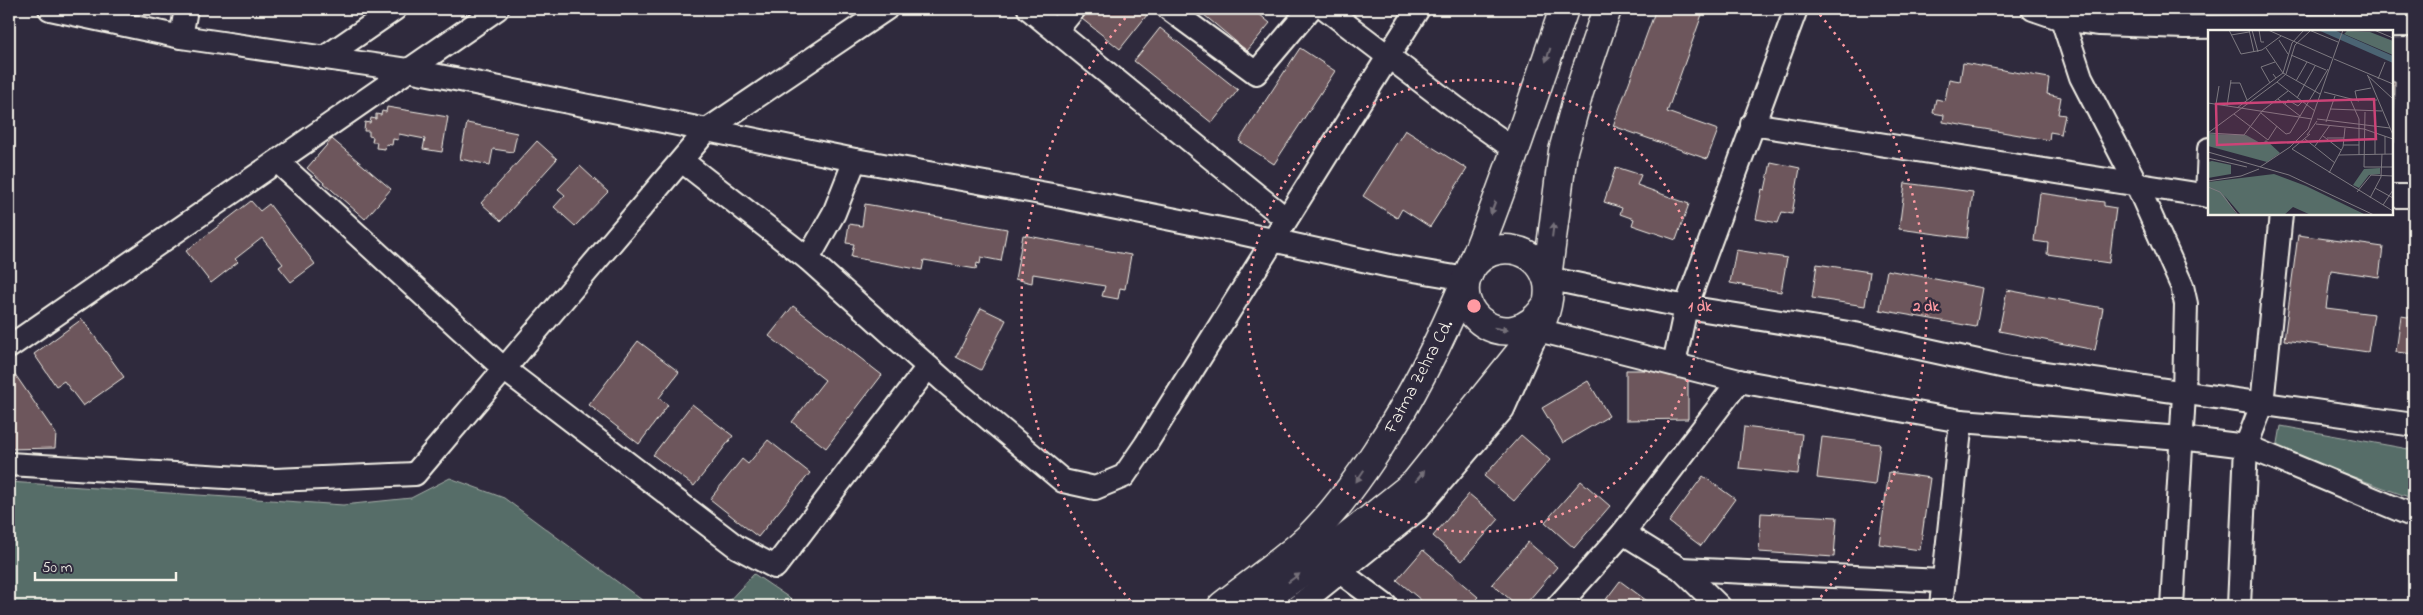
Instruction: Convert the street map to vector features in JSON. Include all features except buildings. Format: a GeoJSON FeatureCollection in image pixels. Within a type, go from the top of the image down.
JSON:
{"type":"FeatureCollection","features":[{"type":"Feature","properties":{"kind":"main road","name":"Fatma Zehra Cd."},"geometry":{"type":"LineString","coordinates":[[1222,606],[1308,538],[1355,483],[1393,427],[1419,382],[1467,279],[1564,9]]}},
{"type":"Feature","properties":{"kind":"main road"},"geometry":{"type":"LineString","coordinates":[[1254,606],[1320,559],[1415,483],[1541,318],[1548,298],[1547,278],[1563,152],[1579,92],[1607,9]]}},
{"type":"Feature","properties":{"kind":"main road"},"geometry":{"type":"LineString","coordinates":[[1541,318],[1527,326],[1507,331],[1487,326],[1476,318],[1469,306],[1465,293],[1467,279],[1472,267],[1481,257],[1493,251],[1506,248],[1520,250],[1532,256],[1541,266],[1547,278]]}},
{"type":"Feature","properties":{"kind":"street"},"geometry":{"type":"LineString","coordinates":[[50,9],[182,37],[408,70],[854,160],[1052,195],[1390,266],[1467,279]]}},
{"type":"Feature","properties":{"kind":"street"},"geometry":{"type":"LineString","coordinates":[[182,37],[186,9]]}},
{"type":"Feature","properties":{"kind":"street"},"geometry":{"type":"LineString","coordinates":[[324,58],[395,9]]}},
{"type":"Feature","properties":{"kind":"street"},"geometry":{"type":"LineString","coordinates":[[9,347],[497,9]]}},
{"type":"Feature","properties":{"kind":"street"},"geometry":{"type":"LineString","coordinates":[[9,464],[275,480],[415,474],[708,130],[886,9]]}},
{"type":"Feature","properties":{"kind":"street"},"geometry":{"type":"LineString","coordinates":[[1029,9],[1286,219]]}},
{"type":"Feature","properties":{"kind":"street"},"geometry":{"type":"LineString","coordinates":[[1056,30],[1074,9]]}},
{"type":"Feature","properties":{"kind":"street"},"geometry":{"type":"LineString","coordinates":[[1169,9],[1256,73],[1310,9]]}},
{"type":"Feature","properties":{"kind":"street"},"geometry":{"type":"LineString","coordinates":[[1326,9],[1514,149]]}},
{"type":"Feature","properties":{"kind":"street"},"geometry":{"type":"LineString","coordinates":[[682,161],[808,259],[928,366],[1063,481],[1095,488],[1124,476],[1146,444],[1418,9]]}},
{"type":"Feature","properties":{"kind":"street"},"geometry":{"type":"LineString","coordinates":[[1674,364],[1686,307],[1796,9]]}},
{"type":"Feature","properties":{"kind":"street"},"geometry":{"type":"LineString","coordinates":[[2033,9],[2062,19],[2100,24],[2216,29],[2414,25]]}},
{"type":"Feature","properties":{"kind":"street"},"geometry":{"type":"LineString","coordinates":[[2168,9],[2186,27]]}},
{"type":"Feature","properties":{"kind":"street"},"geometry":{"type":"LineString","coordinates":[[2062,19],[2081,77],[2137,185],[2182,286],[2186,304],[2184,394],[2172,606]]}},
{"type":"Feature","properties":{"kind":"street"},"geometry":{"type":"LineString","coordinates":[[1752,124],[2208,196]]}},
{"type":"Feature","properties":{"kind":"street"},"geometry":{"type":"LineString","coordinates":[[808,259],[834,213],[854,160]]}},
{"type":"Feature","properties":{"kind":"street"},"geometry":{"type":"LineString","coordinates":[[278,162],[504,369],[737,547],[775,567],[928,366]]}},
{"type":"Feature","properties":{"kind":"street"},"geometry":{"type":"LineString","coordinates":[[2393,196],[2414,196]]}},
{"type":"Feature","properties":{"kind":"street"},"geometry":{"type":"LineString","coordinates":[[2239,606],[2246,446],[2262,405],[2281,215]]}},
{"type":"Feature","properties":{"kind":"street"},"geometry":{"type":"LineString","coordinates":[[1547,278],[1686,307],[1855,334],[2010,368],[2414,425]]}},
{"type":"Feature","properties":{"kind":"street"},"geometry":{"type":"LineString","coordinates":[[1298,606],[1417,510],[1503,408],[1541,318],[1674,364],[1739,381],[1961,421],[2181,438],[2246,446],[2414,516]]}},
{"type":"Feature","properties":{"kind":"street"},"geometry":{"type":"LineString","coordinates":[[1558,606],[1623,533],[1739,381]]}},
{"type":"Feature","properties":{"kind":"street"},"geometry":{"type":"LineString","coordinates":[[1941,606],[1961,421]]}},
{"type":"Feature","properties":{"kind":"street"},"geometry":{"type":"LineString","coordinates":[[1623,533],[1681,570],[1719,606]]}},
{"type":"Feature","properties":{"kind":"street"},"geometry":{"type":"LineString","coordinates":[[1681,570],[1943,581]]}},
{"type":"Feature","properties":{"kind":"street"},"geometry":{"type":"LineString","coordinates":[[1340,572],[1386,606]]}},
{"type":"Feature","properties":{"kind":"green space"},"geometry":{"type":"Polygon","coordinates":[[[2281,426],[2414,450],[2414,499],[2277,449],[2281,426]]]}},
{"type":"Feature","properties":{"kind":"green space"},"geometry":{"type":"Polygon","coordinates":[[[450,478],[504,498],[650,606],[9,606],[9,482],[343,505],[411,498],[450,478]]]}},
{"type":"Feature","properties":{"kind":"green space"},"geometry":{"type":"Polygon","coordinates":[[[754,574],[788,597],[797,606],[724,606],[754,574]]]}}]}
